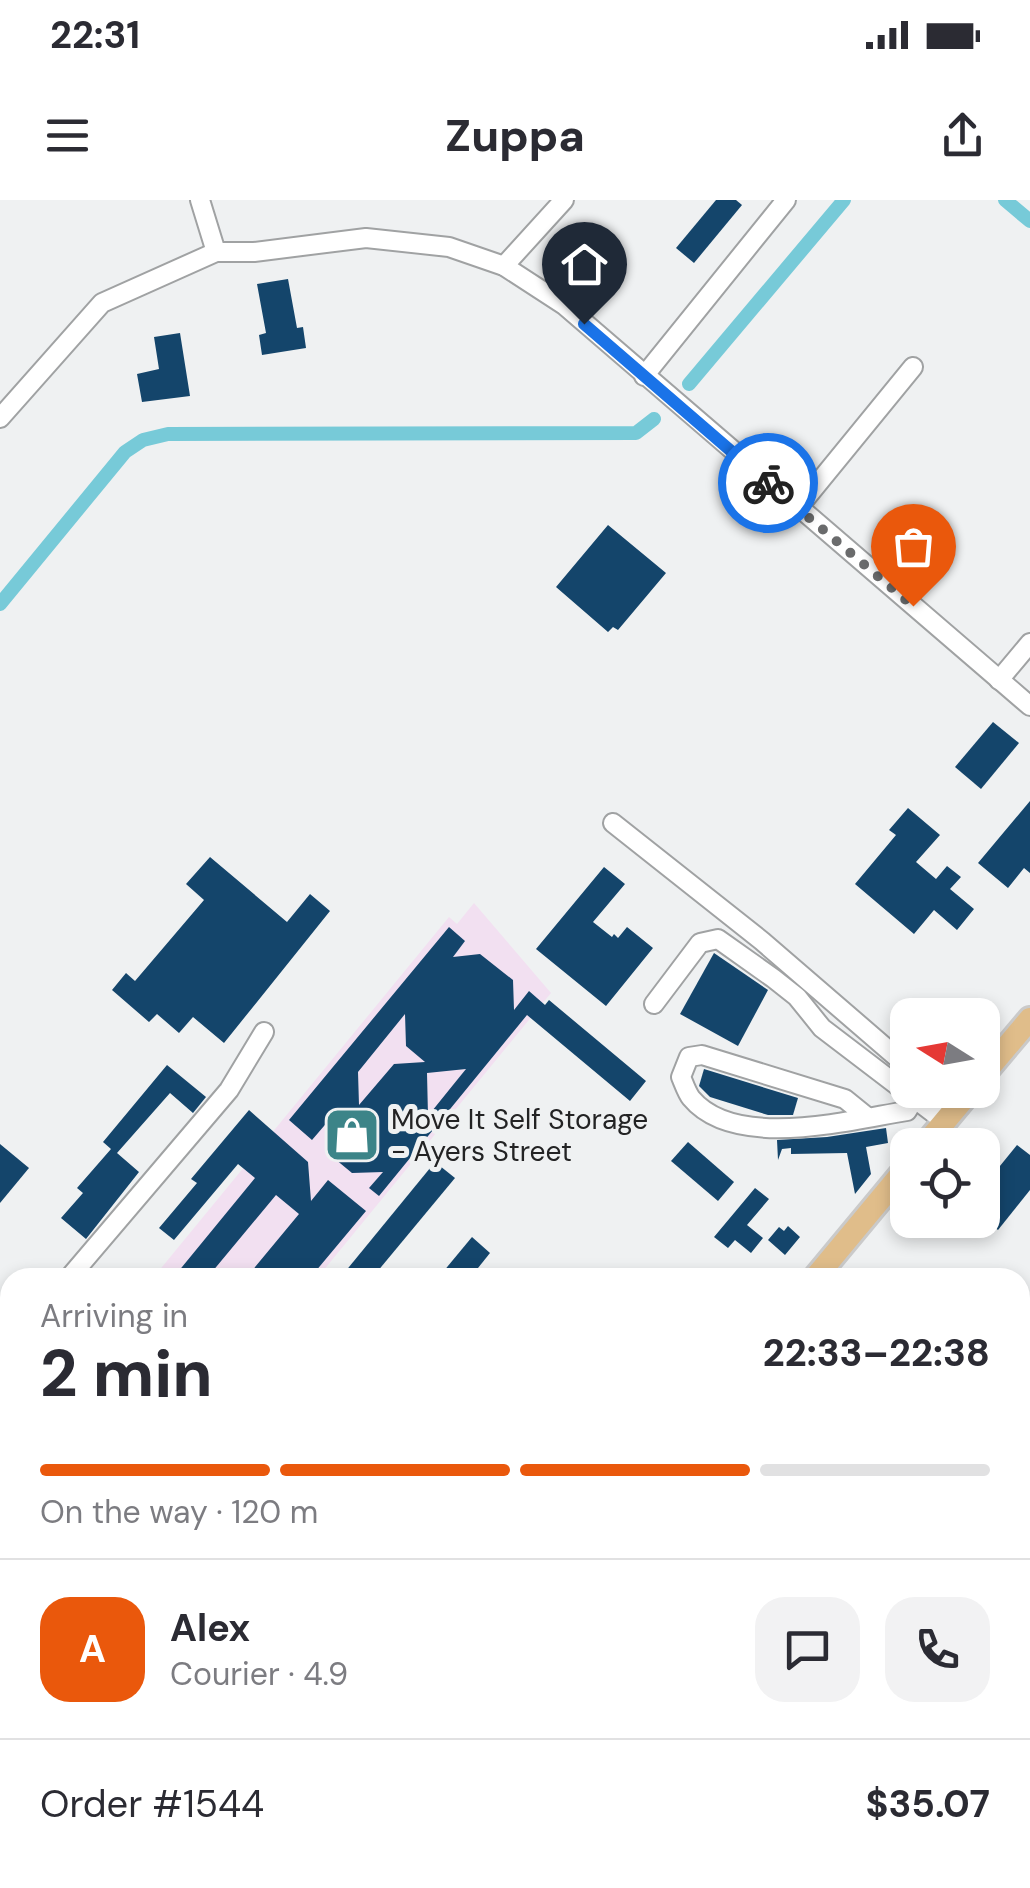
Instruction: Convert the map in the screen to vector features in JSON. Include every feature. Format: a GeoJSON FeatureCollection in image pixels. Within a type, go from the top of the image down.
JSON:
{"type":"FeatureCollection","features":[{"type":"Feature","properties":{"kind":"main road"},"geometry":{"type":"LineString","coordinates":[[1000,1055],[1030,1019]]}},
{"type":"Feature","properties":{"kind":"main road"},"geometry":{"type":"LineString","coordinates":[[938,1128],[955,1108]]}},
{"type":"Feature","properties":{"kind":"main road"},"geometry":{"type":"LineString","coordinates":[[823,1268],[890,1188]]}},
{"type":"Feature","properties":{"kind":"street"},"geometry":{"type":"LineString","coordinates":[[200,200],[216,252]]}},
{"type":"Feature","properties":{"kind":"street"},"geometry":{"type":"LineString","coordinates":[[504,266],[564,200]]}},
{"type":"Feature","properties":{"kind":"street"},"geometry":{"type":"LineString","coordinates":[[644,376],[786,200]]}},
{"type":"Feature","properties":{"kind":"street"},"geometry":{"type":"LineString","coordinates":[[3,407],[102,303],[216,252],[254,252],[366,238],[449,246],[504,266],[564,306],[1030,706]]}},
{"type":"Feature","properties":{"kind":"street"},"geometry":{"type":"LineString","coordinates":[[798,509],[913,367]]}},
{"type":"Feature","properties":{"kind":"street"},"geometry":{"type":"LineString","coordinates":[[999,680],[1027,654]]}},
{"type":"Feature","properties":{"kind":"street"},"geometry":{"type":"LineString","coordinates":[[613,824],[762,941],[890,1051]]}},
{"type":"Feature","properties":{"kind":"street"},"geometry":{"type":"LineString","coordinates":[[654,1004],[700,943],[718,939],[797,997],[822,1028],[890,1076]]}},
{"type":"Feature","properties":{"kind":"street"},"geometry":{"type":"LineString","coordinates":[[78,1268],[229,1090],[264,1032]]}},
{"type":"Feature","properties":{"kind":"street"},"geometry":{"type":"LineString","coordinates":[[866,1116],[845,1099],[702,1055],[689,1057],[681,1077],[690,1098],[708,1112],[733,1123],[765,1128],[822,1126],[909,1108]]}},
{"type":"Feature","properties":{"kind":"street"},"geometry":{"type":"LineString","coordinates":[[930,1108],[944,1121]]}},
{"type":"Feature","properties":{"kind":"shaded area","name":"Move It Self Storage - Ayers Street"},"geometry":{"type":"Polygon","coordinates":[[[474,903],[551,993],[325,1268],[161,1268],[449,917],[457,924],[474,903]]]}},
{"type":"Feature","properties":{"kind":"building"},"geometry":{"type":"Polygon","coordinates":[[[716,200],[736,200],[742,205],[694,263],[676,248],[716,200]]]}},
{"type":"Feature","properties":{"kind":"building"},"geometry":{"type":"Polygon","coordinates":[[[288,279],[297,328],[303,327],[306,348],[262,355],[259,335],[266,333],[257,284],[288,279]]]}},
{"type":"Feature","properties":{"kind":"building"},"geometry":{"type":"Polygon","coordinates":[[[180,333],[190,396],[142,402],[137,374],[159,369],[154,337],[180,333]]]}},
{"type":"Feature","properties":{"kind":"building"},"geometry":{"type":"Polygon","coordinates":[[[608,525],[666,573],[618,630],[613,627],[608,632],[556,587],[608,525]]]}},
{"type":"Feature","properties":{"kind":"building"},"geometry":{"type":"Polygon","coordinates":[[[993,722],[1019,743],[981,789],[955,767],[993,722]]]}},
{"type":"Feature","properties":{"kind":"building"},"geometry":{"type":"Polygon","coordinates":[[[1030,801],[1030,873],[1024,868],[1008,888],[978,863],[1030,801]]]}},
{"type":"Feature","properties":{"kind":"building"},"geometry":{"type":"Polygon","coordinates":[[[908,808],[940,835],[916,862],[936,879],[947,866],[961,877],[950,889],[974,909],[957,930],[934,910],[914,934],[855,884],[896,835],[889,830],[908,808]]]}},
{"type":"Feature","properties":{"kind":"building"},"geometry":{"type":"Polygon","coordinates":[[[210,857],[287,922],[310,894],[330,911],[224,1043],[193,1017],[179,1033],[157,1014],[149,1022],[112,990],[126,973],[135,981],[204,900],[186,884],[210,857]]]}},
{"type":"Feature","properties":{"kind":"building"},"geometry":{"type":"Polygon","coordinates":[[[604,867],[625,884],[593,922],[618,938],[627,927],[653,948],[606,1006],[536,949],[604,867]]]}},
{"type":"Feature","properties":{"kind":"building"},"geometry":{"type":"Polygon","coordinates":[[[449,927],[465,941],[453,957],[480,954],[513,980],[514,1010],[529,991],[545,1005],[549,1000],[646,1081],[630,1101],[527,1015],[379,1196],[369,1188],[383,1172],[352,1173],[329,1154],[330,1119],[312,1140],[289,1120],[449,927]],[[405,1014],[358,1072],[359,1105],[394,1064],[425,1062],[406,1046],[405,1014]],[[466,1069],[427,1073],[428,1116],[453,1085],[466,1069]]]}},
{"type":"Feature","properties":{"kind":"building"},"geometry":{"type":"Polygon","coordinates":[[[714,953],[768,990],[738,1046],[680,1014],[714,953]]]}},
{"type":"Feature","properties":{"kind":"building"},"geometry":{"type":"Polygon","coordinates":[[[167,1065],[206,1097],[193,1113],[170,1093],[117,1153],[139,1172],[86,1239],[61,1218],[83,1193],[77,1188],[111,1149],[103,1142],[167,1065]]]}},
{"type":"Feature","properties":{"kind":"building"},"geometry":{"type":"Polygon","coordinates":[[[704,1069],[798,1098],[793,1115],[768,1115],[710,1097],[699,1086],[704,1069]]]}},
{"type":"Feature","properties":{"kind":"building"},"geometry":{"type":"Polygon","coordinates":[[[249,1110],[308,1162],[311,1201],[328,1180],[366,1211],[318,1268],[254,1268],[299,1214],[276,1195],[215,1268],[181,1268],[255,1178],[238,1164],[174,1240],[159,1228],[197,1183],[191,1179],[249,1110]]]}},
{"type":"Feature","properties":{"kind":"building"},"geometry":{"type":"Polygon","coordinates":[[[886,1128],[888,1143],[866,1147],[871,1174],[855,1194],[847,1153],[791,1154],[791,1148],[782,1149],[778,1160],[777,1140],[886,1128]]]}},
{"type":"Feature","properties":{"kind":"building"},"geometry":{"type":"Polygon","coordinates":[[[688,1142],[734,1182],[718,1201],[671,1161],[688,1142]]]}},
{"type":"Feature","properties":{"kind":"building"},"geometry":{"type":"Polygon","coordinates":[[[0,1144],[29,1168],[0,1203],[0,1144]]]}},
{"type":"Feature","properties":{"kind":"building"},"geometry":{"type":"Polygon","coordinates":[[[1017,1145],[1030,1155],[1030,1190],[1000,1228],[1000,1166],[1017,1145]]]}},
{"type":"Feature","properties":{"kind":"building"},"geometry":{"type":"Polygon","coordinates":[[[435,1162],[455,1178],[380,1268],[348,1268],[435,1162]]]}},
{"type":"Feature","properties":{"kind":"building"},"geometry":{"type":"Polygon","coordinates":[[[755,1188],[769,1199],[747,1225],[763,1238],[751,1253],[735,1240],[728,1248],[714,1237],[755,1188]]]}},
{"type":"Feature","properties":{"kind":"building"},"geometry":{"type":"Polygon","coordinates":[[[788,1226],[800,1237],[785,1255],[768,1240],[779,1227],[784,1231],[788,1226]]]}},
{"type":"Feature","properties":{"kind":"building"},"geometry":{"type":"Polygon","coordinates":[[[472,1237],[490,1253],[478,1268],[446,1268],[472,1237]]]}},
{"type":"Feature","properties":{"kind":"waterway"},"geometry":{"type":"LineString","coordinates":[[689,384],[844,200]]}},
{"type":"Feature","properties":{"kind":"waterway"},"geometry":{"type":"LineString","coordinates":[[1005,200],[1030,221]]}},
{"type":"Feature","properties":{"kind":"waterway"},"geometry":{"type":"LineString","coordinates":[[0,604],[125,452],[143,440],[168,434],[636,433],[654,419]]}},
{"type":"Feature","properties":{"kind":"way so far"},"geometry":{"type":"LineString","coordinates":[[768,483],[913,606]]}},
{"type":"Feature","properties":{"kind":"place","name":"Move It Self Storage - Ayers Street"},"geometry":{"type":"Point","coordinates":[352,1135]}},
{"type":"Feature","properties":{"kind":"route"},"geometry":{"type":"LineString","coordinates":[[584,324],[768,483]]}}]}
